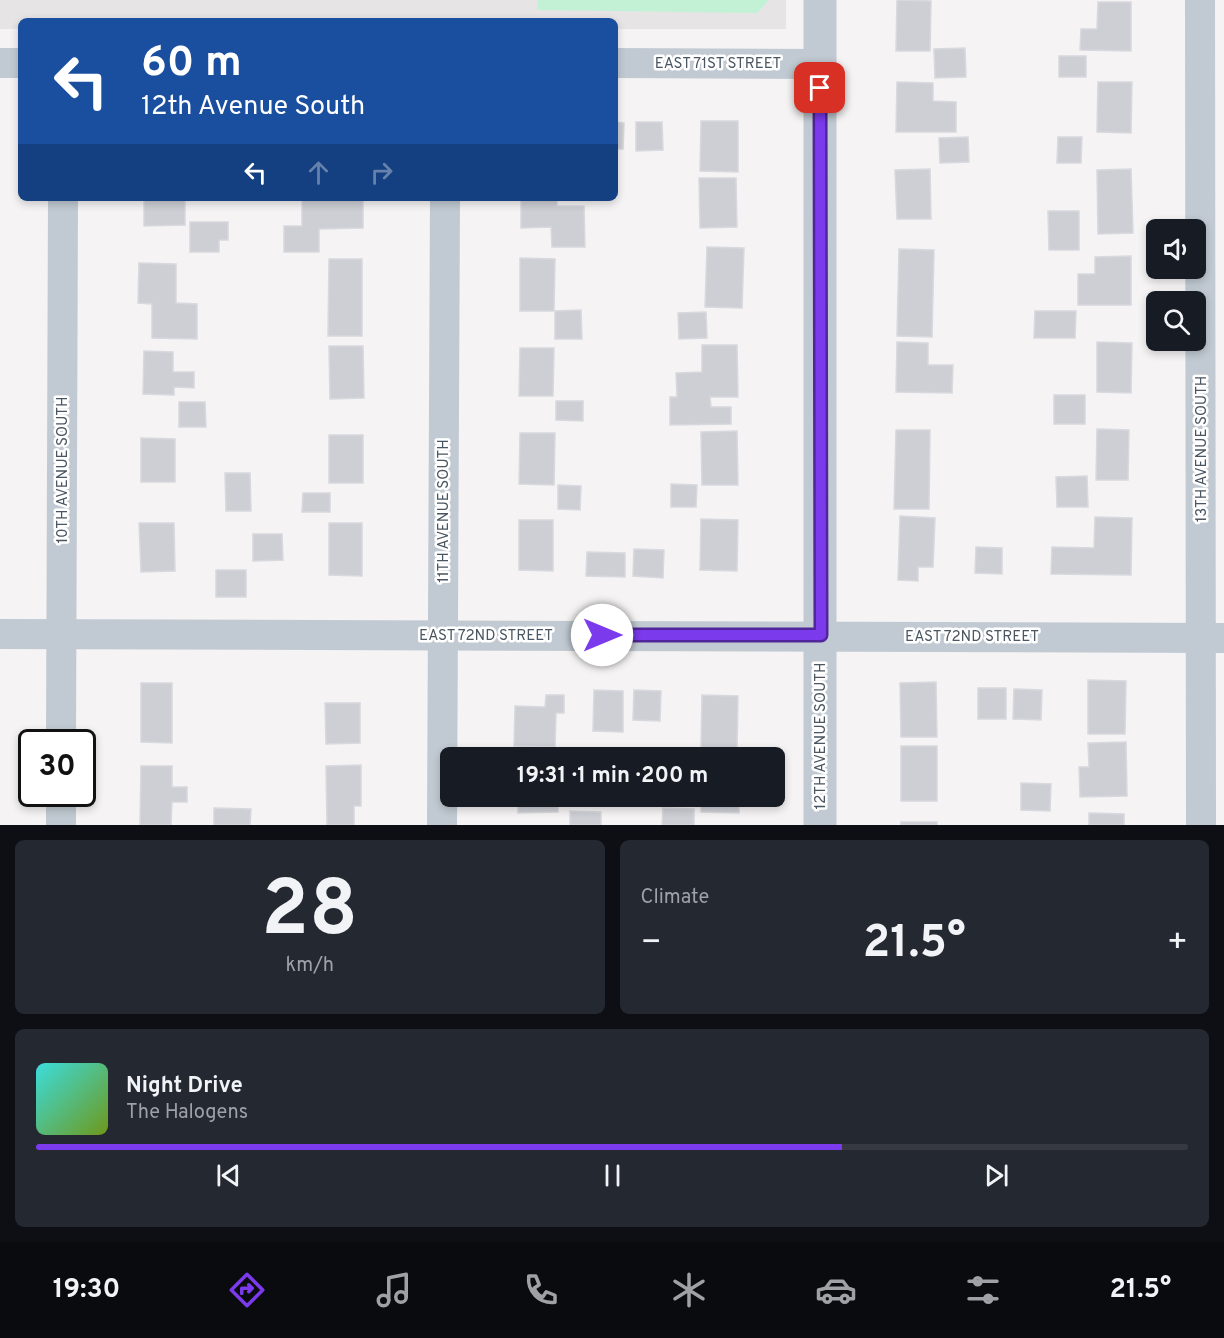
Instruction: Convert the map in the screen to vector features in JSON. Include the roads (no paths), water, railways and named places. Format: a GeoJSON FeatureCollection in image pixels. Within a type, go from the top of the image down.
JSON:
{"type":"FeatureCollection","features":[{"type":"Feature","properties":{"kind":"street","name":"12TH AVENUE SOUTH"},"geometry":{"type":"LineString","coordinates":[[820,0],[820,825]]}},
{"type":"Feature","properties":{"kind":"street","name":"13TH AVENUE SOUTH"},"geometry":{"type":"LineString","coordinates":[[1200,0],[1213,638],[1201,825]]}},
{"type":"Feature","properties":{"kind":"street"},"geometry":{"type":"LineString","coordinates":[[0,63],[18,63]]}},
{"type":"Feature","properties":{"kind":"street","name":"EAST 71ST STREET"},"geometry":{"type":"LineString","coordinates":[[618,63],[820,64]]}},
{"type":"Feature","properties":{"kind":"street","name":"10TH AVENUE SOUTH"},"geometry":{"type":"LineString","coordinates":[[61,729],[63,201]]}},
{"type":"Feature","properties":{"kind":"street","name":"11TH AVENUE SOUTH"},"geometry":{"type":"LineString","coordinates":[[442,825],[445,201]]}},
{"type":"Feature","properties":{"kind":"street","name":"EAST 72ND STREET"},"geometry":{"type":"LineString","coordinates":[[0,634],[1213,638]]}},
{"type":"Feature","properties":{"kind":"street"},"geometry":{"type":"LineString","coordinates":[[61,807],[61,825]]}}]}
